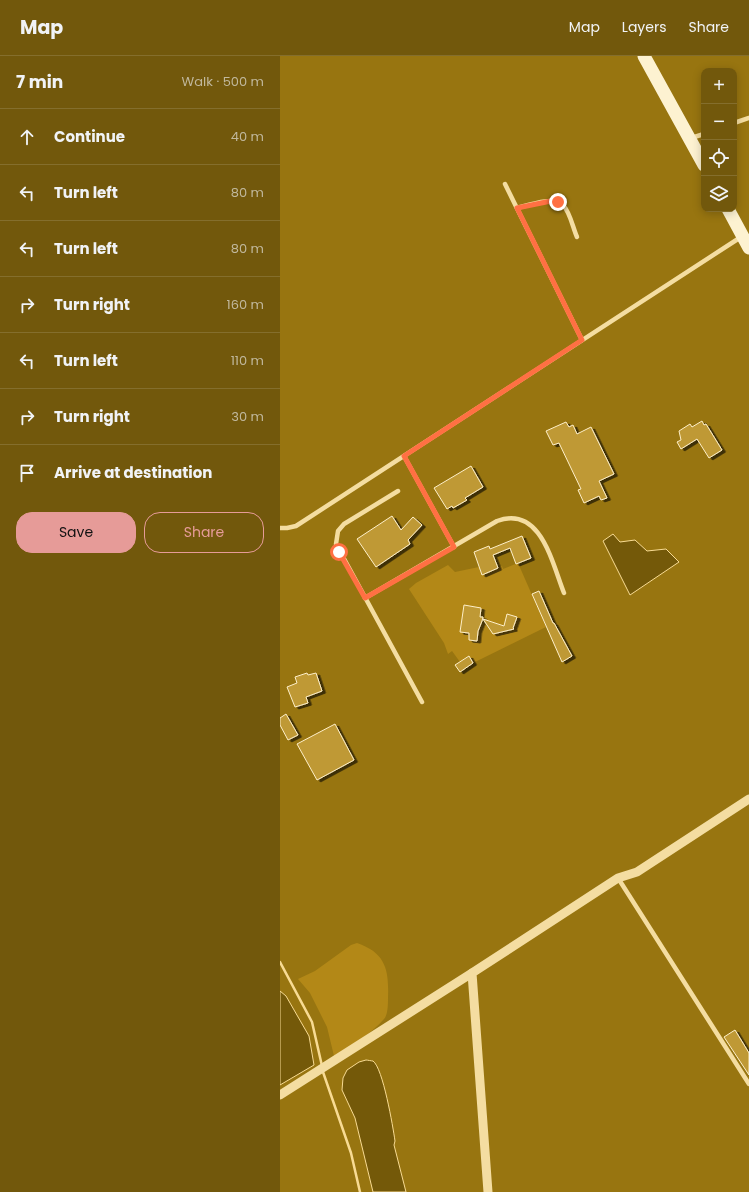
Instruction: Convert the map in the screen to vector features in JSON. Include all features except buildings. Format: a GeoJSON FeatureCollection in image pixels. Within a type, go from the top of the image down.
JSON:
{"type":"FeatureCollection","features":[{"type":"Feature","properties":{"kind":"main road"},"geometry":{"type":"LineString","coordinates":[[644,56],[701,161]]}},
{"type":"Feature","properties":{"kind":"main road"},"geometry":{"type":"LineString","coordinates":[[730,212],[746,242]]}},
{"type":"Feature","properties":{"kind":"street"},"geometry":{"type":"LineString","coordinates":[[280,1095],[618,878],[637,872],[749,799]]}},
{"type":"Feature","properties":{"kind":"street"},"geometry":{"type":"LineString","coordinates":[[472,973],[488,1192]]}},
{"type":"Feature","properties":{"kind":"lane"},"geometry":{"type":"LineString","coordinates":[[737,122],[749,118]]}},
{"type":"Feature","properties":{"kind":"lane"},"geometry":{"type":"LineString","coordinates":[[689,139],[701,135]]}},
{"type":"Feature","properties":{"kind":"lane"},"geometry":{"type":"LineString","coordinates":[[505,184],[582,340]]}},
{"type":"Feature","properties":{"kind":"lane"},"geometry":{"type":"LineString","coordinates":[[517,208],[551,201],[558,202],[564,206],[567,211],[577,237]]}},
{"type":"Feature","properties":{"kind":"lane"},"geometry":{"type":"LineString","coordinates":[[280,528],[296,526],[582,340],[746,242]]}},
{"type":"Feature","properties":{"kind":"lane"},"geometry":{"type":"LineString","coordinates":[[404,456],[454,547]]}},
{"type":"Feature","properties":{"kind":"lane"},"geometry":{"type":"LineString","coordinates":[[398,491],[344,524],[337,535],[337,548],[422,702]]}},
{"type":"Feature","properties":{"kind":"lane"},"geometry":{"type":"LineString","coordinates":[[365,598],[502,520],[512,518],[523,520],[533,526],[540,535],[564,593]]}},
{"type":"Feature","properties":{"kind":"lane"},"geometry":{"type":"LineString","coordinates":[[618,878],[749,1084]]}},
{"type":"Feature","properties":{"kind":"shaded area"},"geometry":{"type":"Polygon","coordinates":[[[613,534],[620,542],[635,540],[647,551],[666,549],[679,562],[630,595],[603,541],[613,534]]]}},
{"type":"Feature","properties":{"kind":"shaded area"},"geometry":{"type":"Polygon","coordinates":[[[518,563],[546,627],[473,663],[468,656],[460,662],[452,651],[448,654],[444,643],[409,589],[416,583],[448,565],[455,572],[479,567],[482,575],[502,566],[503,569],[518,563]]]}},
{"type":"Feature","properties":{"kind":"shaded area"},"geometry":{"type":"Polygon","coordinates":[[[357,943],[374,952],[380,957],[384,964],[388,979],[387,1012],[384,1019],[367,1035],[334,1056],[327,1027],[310,993],[298,979],[315,971],[351,945],[357,943]]]}},
{"type":"Feature","properties":{"kind":"shaded area"},"geometry":{"type":"Polygon","coordinates":[[[280,991],[286,996],[309,1036],[314,1065],[280,1085],[280,991]]]}},
{"type":"Feature","properties":{"kind":"shaded area"},"geometry":{"type":"Polygon","coordinates":[[[366,1060],[373,1061],[377,1066],[384,1086],[394,1134],[394,1145],[406,1192],[373,1192],[355,1118],[342,1090],[343,1078],[347,1070],[359,1062],[366,1060]]]}},
{"type":"Feature","properties":{"kind":"waterway"},"geometry":{"type":"LineString","coordinates":[[280,962],[312,1022],[322,1066]]}},
{"type":"Feature","properties":{"kind":"waterway"},"geometry":{"type":"LineString","coordinates":[[323,1072],[351,1153],[360,1192]]}},
{"type":"Feature","properties":{"kind":"route"},"geometry":{"type":"LineString","coordinates":[[339,552],[365,598],[454,547],[404,456],[582,340],[517,208],[551,201],[558,202]]}}]}
